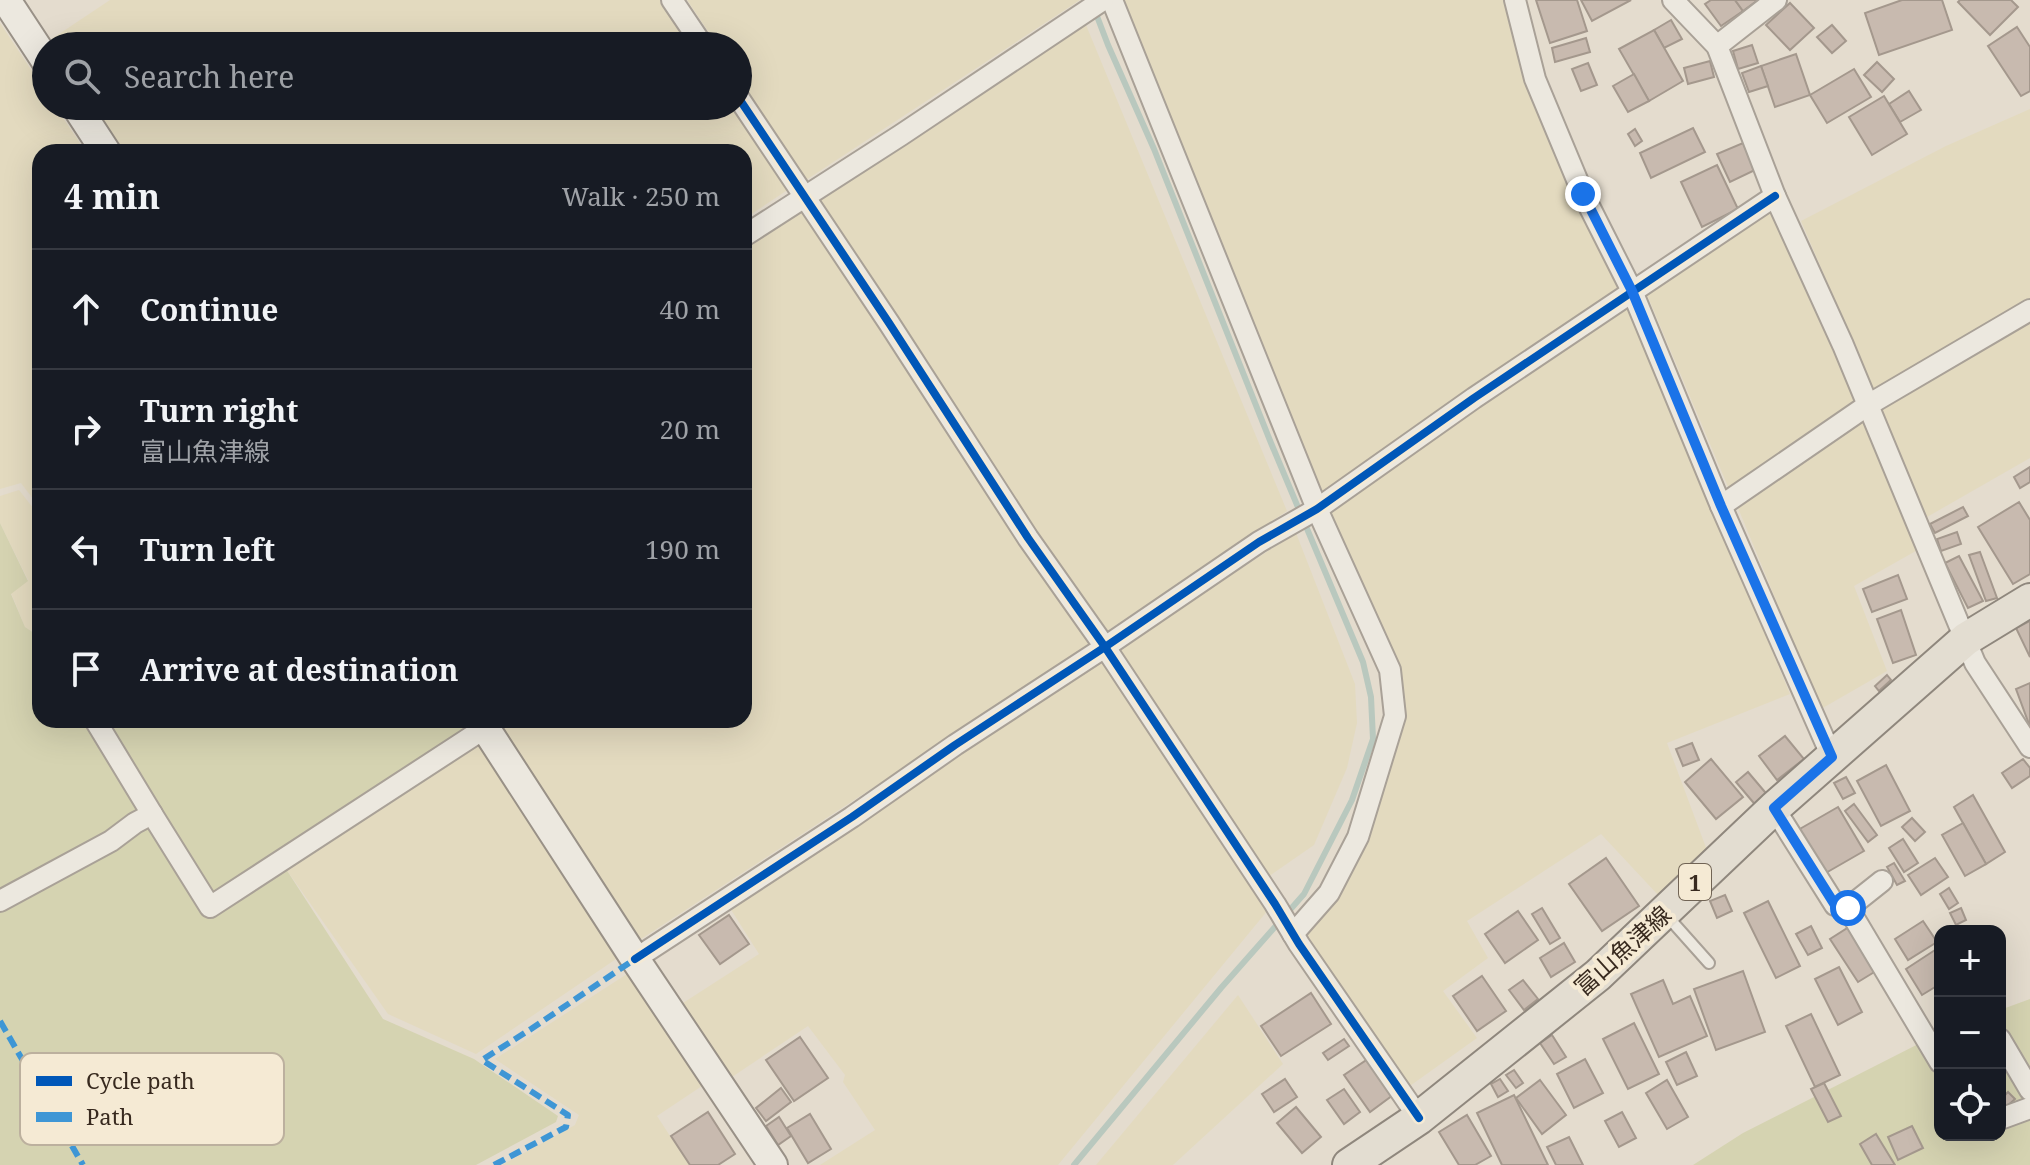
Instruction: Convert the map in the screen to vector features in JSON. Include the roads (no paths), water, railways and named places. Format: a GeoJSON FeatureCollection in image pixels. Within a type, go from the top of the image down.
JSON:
{"type":"FeatureCollection","features":[{"type":"Feature","properties":{"kind":"main road","name":"富山魚津線"},"geometry":{"type":"LineString","coordinates":[[1349,1165],[1419,1118],[1598,975],[1774,808],[1966,639],[2030,600]]}},
{"type":"Feature","properties":{"kind":"street"},"geometry":{"type":"LineString","coordinates":[[6,0],[32,40]]}},
{"type":"Feature","properties":{"kind":"street"},"geometry":{"type":"LineString","coordinates":[[672,0],[694,32]]}},
{"type":"Feature","properties":{"kind":"street"},"geometry":{"type":"LineString","coordinates":[[752,231],[1103,0]]}},
{"type":"Feature","properties":{"kind":"street"},"geometry":{"type":"LineString","coordinates":[[1112,0],[1317,509],[1390,670],[1395,716],[1358,837],[1329,893],[1293,934]]}},
{"type":"Feature","properties":{"kind":"street"},"geometry":{"type":"LineString","coordinates":[[1515,0],[1535,79],[1583,194],[1632,291],[1721,506],[1832,757]]}},
{"type":"Feature","properties":{"kind":"street"},"geometry":{"type":"LineString","coordinates":[[1673,0],[1717,46],[1775,196],[1843,345],[1975,663],[2030,747]]}},
{"type":"Feature","properties":{"kind":"street"},"geometry":{"type":"LineString","coordinates":[[1717,46],[1776,0]]}},
{"type":"Feature","properties":{"kind":"street"},"geometry":{"type":"LineString","coordinates":[[752,117],[1028,538],[1105,647],[1293,934],[1419,1118]]}},
{"type":"Feature","properties":{"kind":"street"},"geometry":{"type":"LineString","coordinates":[[85,120],[101,144]]}},
{"type":"Feature","properties":{"kind":"street"},"geometry":{"type":"LineString","coordinates":[[635,959],[1259,542],[1317,509],[1474,398],[1775,196]]}},
{"type":"Feature","properties":{"kind":"street"},"geometry":{"type":"LineString","coordinates":[[1721,506],[1868,405],[2030,310]]}},
{"type":"Feature","properties":{"kind":"street"},"geometry":{"type":"LineString","coordinates":[[100,728],[210,907],[476,728]]}},
{"type":"Feature","properties":{"kind":"street"},"geometry":{"type":"LineString","coordinates":[[485,728],[773,1165]]}},
{"type":"Feature","properties":{"kind":"street"},"geometry":{"type":"LineString","coordinates":[[1774,808],[1835,905],[1848,908],[1934,1052]]}},
{"type":"Feature","properties":{"kind":"street"},"geometry":{"type":"LineString","coordinates":[[0,901],[111,841],[152,814]]}},
{"type":"Feature","properties":{"kind":"street"},"geometry":{"type":"LineString","coordinates":[[1848,908],[1882,881]]}},
{"type":"Feature","properties":{"kind":"street"},"geometry":{"type":"LineString","coordinates":[[2006,1049],[2030,1090]]}},
{"type":"Feature","properties":{"kind":"street"},"geometry":{"type":"LineString","coordinates":[[2006,1117],[2030,1108]]}},
{"type":"Feature","properties":{"kind":"lane"},"geometry":{"type":"LineString","coordinates":[[1664,912],[1709,963]]}},
{"type":"Feature","properties":{"kind":"waterway"},"geometry":{"type":"LineString","coordinates":[[1074,1165],[1221,988],[1304,894],[1352,800],[1373,739],[1371,697],[1363,662],[1095,11]]}}]}
